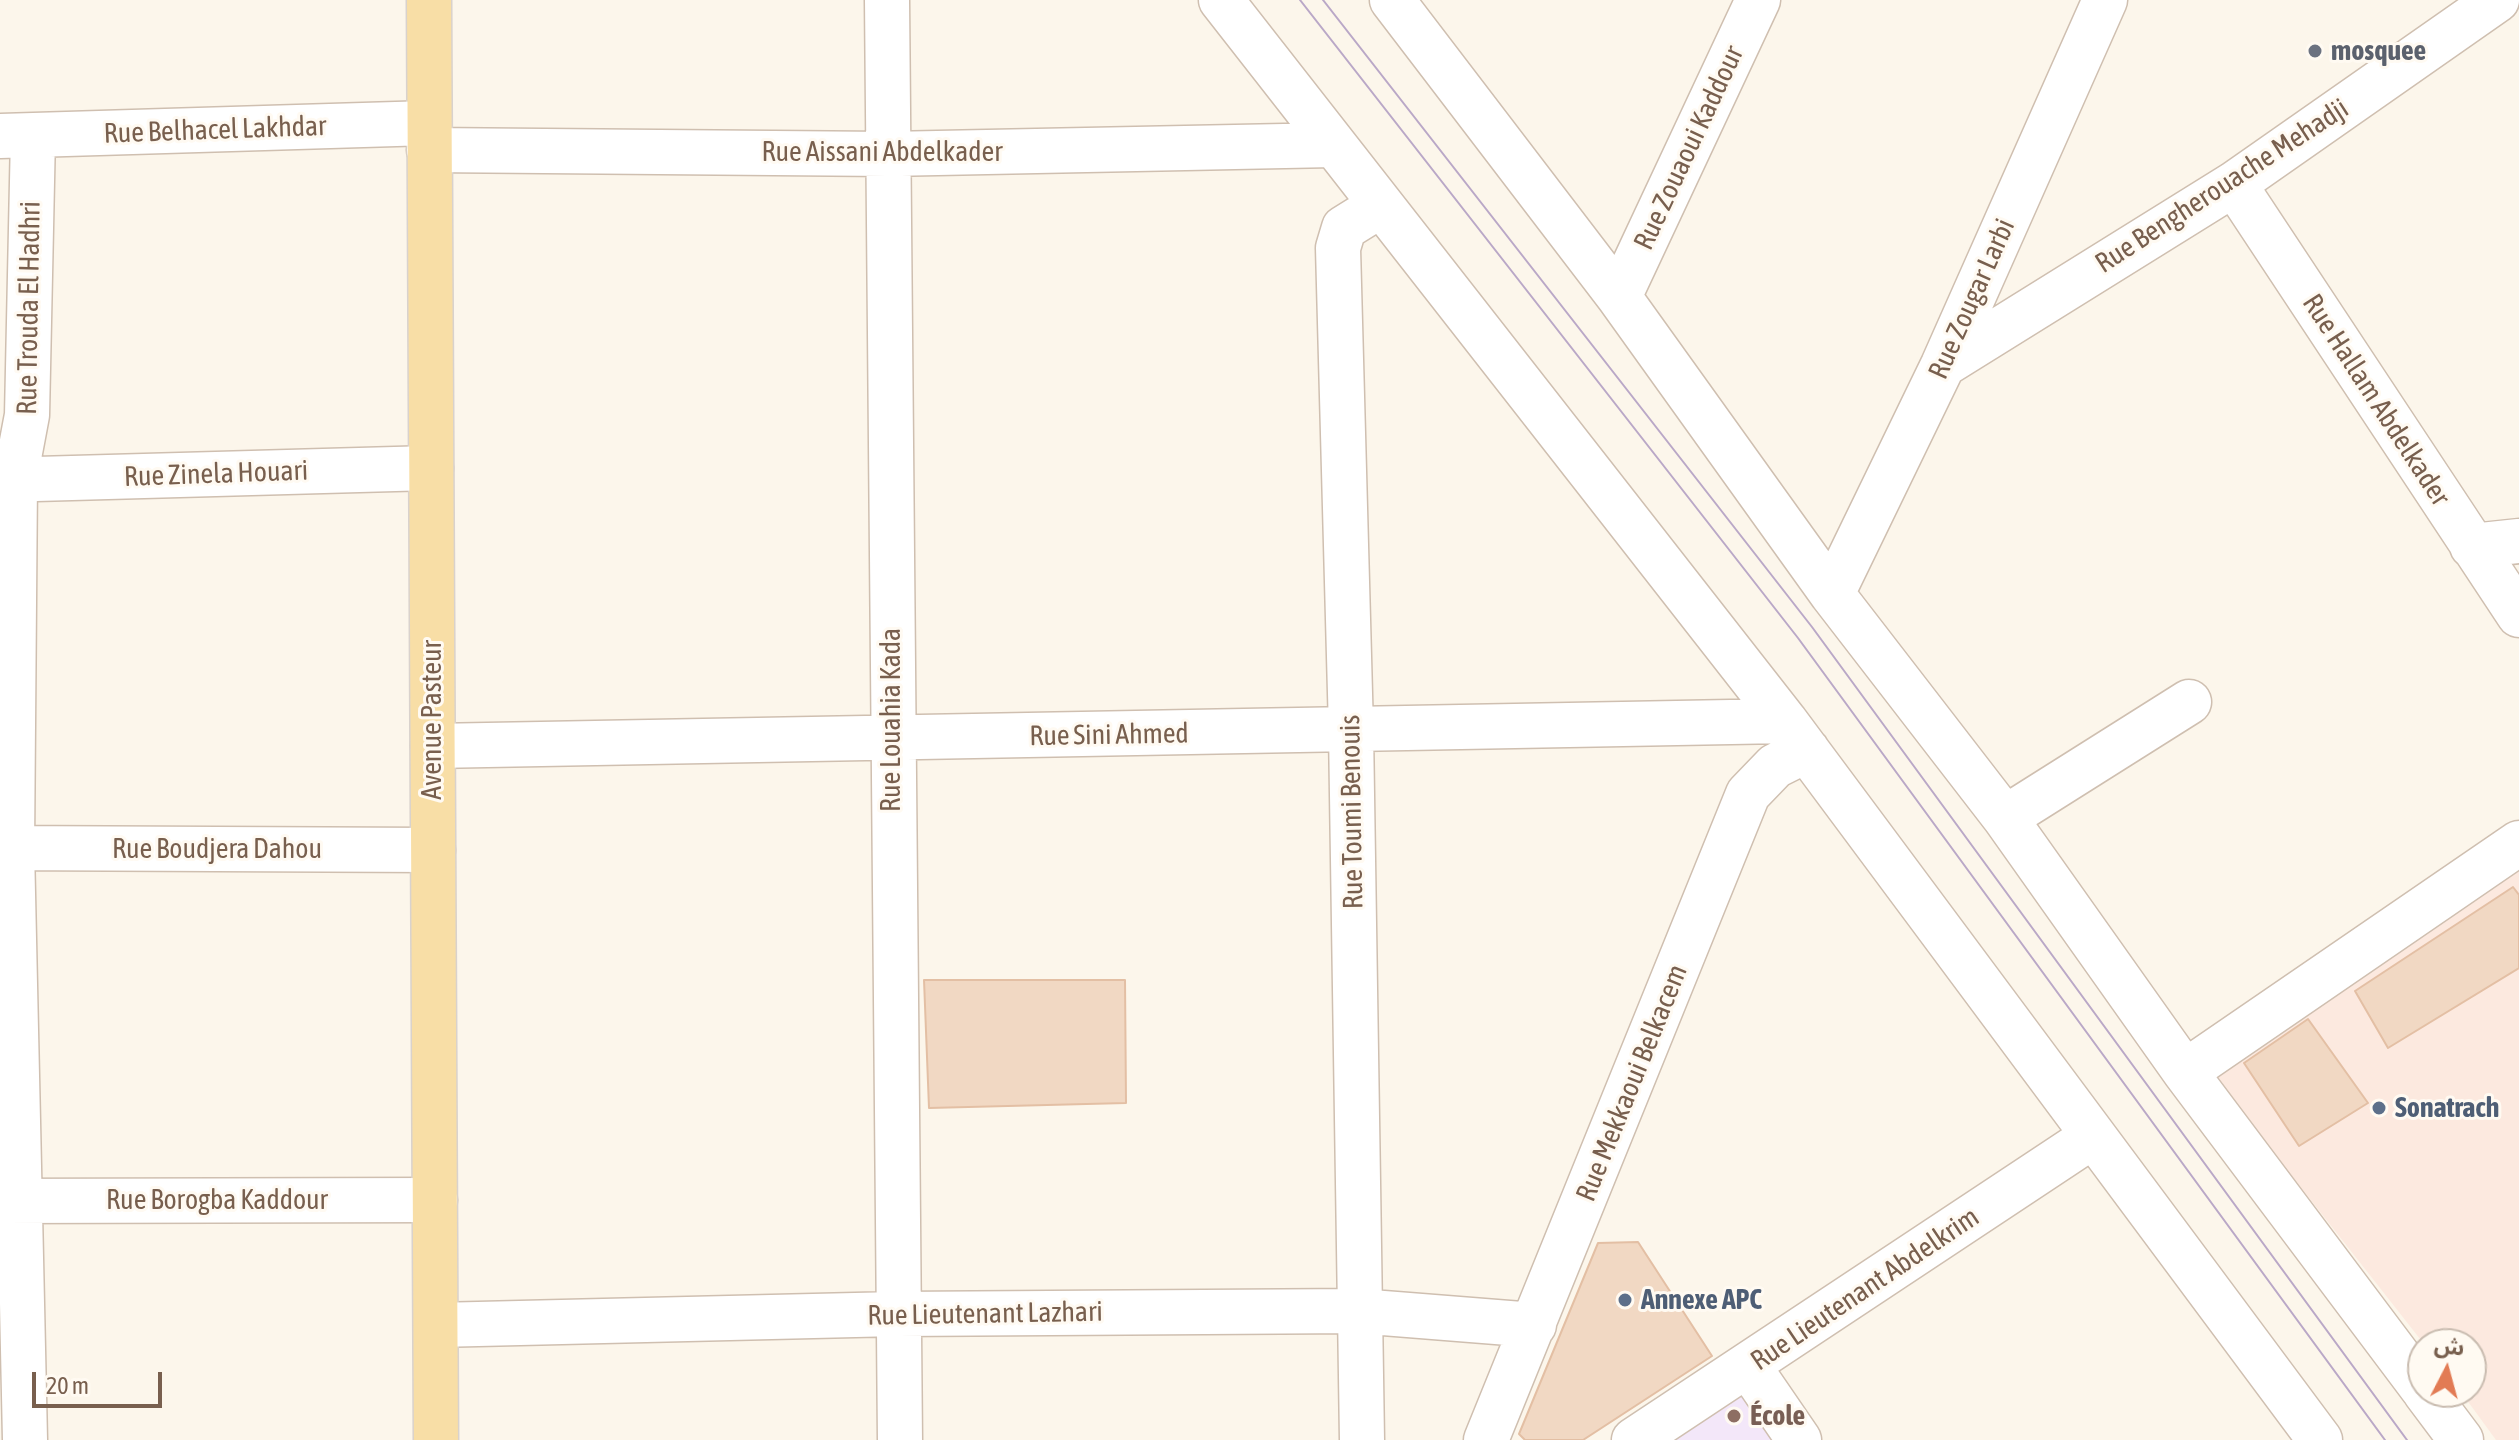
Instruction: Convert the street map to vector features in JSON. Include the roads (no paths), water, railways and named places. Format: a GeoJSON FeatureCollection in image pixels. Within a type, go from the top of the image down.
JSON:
{"type":"FeatureCollection","features":[{"type":"Feature","properties":{"kind":"main road","name":"Avenue Pasteur"},"geometry":{"type":"LineString","coordinates":[[429,0],[436,1440]]}},
{"type":"Feature","properties":{"kind":"street","name":"Rue Louahia Kada"},"geometry":{"type":"LineString","coordinates":[[887,0],[891,739],[900,1440]]}},
{"type":"Feature","properties":{"kind":"street"},"geometry":{"type":"LineString","coordinates":[[1221,0],[1796,736],[2320,1440]]}},
{"type":"Feature","properties":{"kind":"street"},"geometry":{"type":"LineString","coordinates":[[1392,0],[1619,297],[1832,594],[2005,818],[2185,1072],[2407,1368]]}},
{"type":"Feature","properties":{"kind":"street","name":"Rue Zouaoui Kaddour"},"geometry":{"type":"LineString","coordinates":[[1619,297],[1758,0]]}},
{"type":"Feature","properties":{"kind":"street","name":"Rue Zougar Larbi"},"geometry":{"type":"LineString","coordinates":[[1832,594],[1943,365],[2105,0]]}},
{"type":"Feature","properties":{"kind":"street","name":"Rue Bengherouache Mehadji"},"geometry":{"type":"LineString","coordinates":[[1943,365],[2234,184],[2497,0]]}},
{"type":"Feature","properties":{"kind":"street","name":"Rue Belhacel Lakhdar"},"geometry":{"type":"LineString","coordinates":[[16,136],[429,136]]}},
{"type":"Feature","properties":{"kind":"street","name":"Rue Trouda El Hadhri"},"geometry":{"type":"LineString","coordinates":[[16,136],[27,415],[8,480],[6,848],[10,1201],[25,1440]]}},
{"type":"Feature","properties":{"kind":"street","name":"Rue Aissani Abdelkader"},"geometry":{"type":"LineString","coordinates":[[429,136],[888,154],[1334,145]]}},
{"type":"Feature","properties":{"kind":"street","name":"Rue Hallam Abdelkader"},"geometry":{"type":"LineString","coordinates":[[2234,184],[2519,615]]}},
{"type":"Feature","properties":{"kind":"street","name":"Rue Toumi Benouis"},"geometry":{"type":"LineString","coordinates":[[1362,1440],[1351,730],[1339,238],[1344,228],[1381,205]]}},
{"type":"Feature","properties":{"kind":"street","name":"Rue Zinela Houari"},"geometry":{"type":"LineString","coordinates":[[8,480],[431,468]]}},
{"type":"Feature","properties":{"kind":"street"},"geometry":{"type":"LineString","coordinates":[[2472,546],[2519,541]]}},
{"type":"Feature","properties":{"kind":"street"},"geometry":{"type":"LineString","coordinates":[[2005,818],[2189,702]]}},
{"type":"Feature","properties":{"kind":"street","name":"Rue Sini Ahmed"},"geometry":{"type":"LineString","coordinates":[[433,746],[1351,730],[1796,736]]}},
{"type":"Feature","properties":{"kind":"street","name":"Rue Mekkaoui Belkacem"},"geometry":{"type":"LineString","coordinates":[[1486,1440],[1748,794],[1775,766],[1796,736]]}},
{"type":"Feature","properties":{"kind":"street"},"geometry":{"type":"LineString","coordinates":[[2185,1072],[2519,843]]}},
{"type":"Feature","properties":{"kind":"street","name":"Rue Boudjera Dahou"},"geometry":{"type":"LineString","coordinates":[[6,848],[433,850]]}},
{"type":"Feature","properties":{"kind":"street","name":"Rue Lieutenant Abdelkrim"},"geometry":{"type":"LineString","coordinates":[[1634,1440],[1749,1367],[2093,1136]]}},
{"type":"Feature","properties":{"kind":"street","name":"Rue Borogba Kaddour"},"geometry":{"type":"LineString","coordinates":[[10,1201],[435,1200]]}},
{"type":"Feature","properties":{"kind":"street","name":"Rue Lieutenant Lazhari"},"geometry":{"type":"LineString","coordinates":[[436,1325],[897,1314],[1358,1311],[1534,1325]]}},
{"type":"Feature","properties":{"kind":"street"},"geometry":{"type":"LineString","coordinates":[[1749,1367],[1799,1440]]}},
{"type":"Feature","properties":{"kind":"street"},"geometry":{"type":"LineString","coordinates":[[2437,1408],[2461,1440]]}},
{"type":"Feature","properties":{"kind":"tram line"},"geometry":{"type":"LineString","coordinates":[[1300,0],[1798,638],[2385,1440]]}},
{"type":"Feature","properties":{"kind":"tram line"},"geometry":{"type":"LineString","coordinates":[[1323,0],[1812,627],[2407,1440]]}},
{"type":"Feature","properties":{"kind":"place","name":"mosquee"},"geometry":{"type":"Point","coordinates":[2315,51]}},
{"type":"Feature","properties":{"kind":"place","name":"Sonatrach"},"geometry":{"type":"Point","coordinates":[2379,1108]}},
{"type":"Feature","properties":{"kind":"place","name":"Annexe APC"},"geometry":{"type":"Point","coordinates":[1625,1300]}},
{"type":"Feature","properties":{"kind":"place","name":"École"},"geometry":{"type":"Point","coordinates":[1734,1416]}}]}
